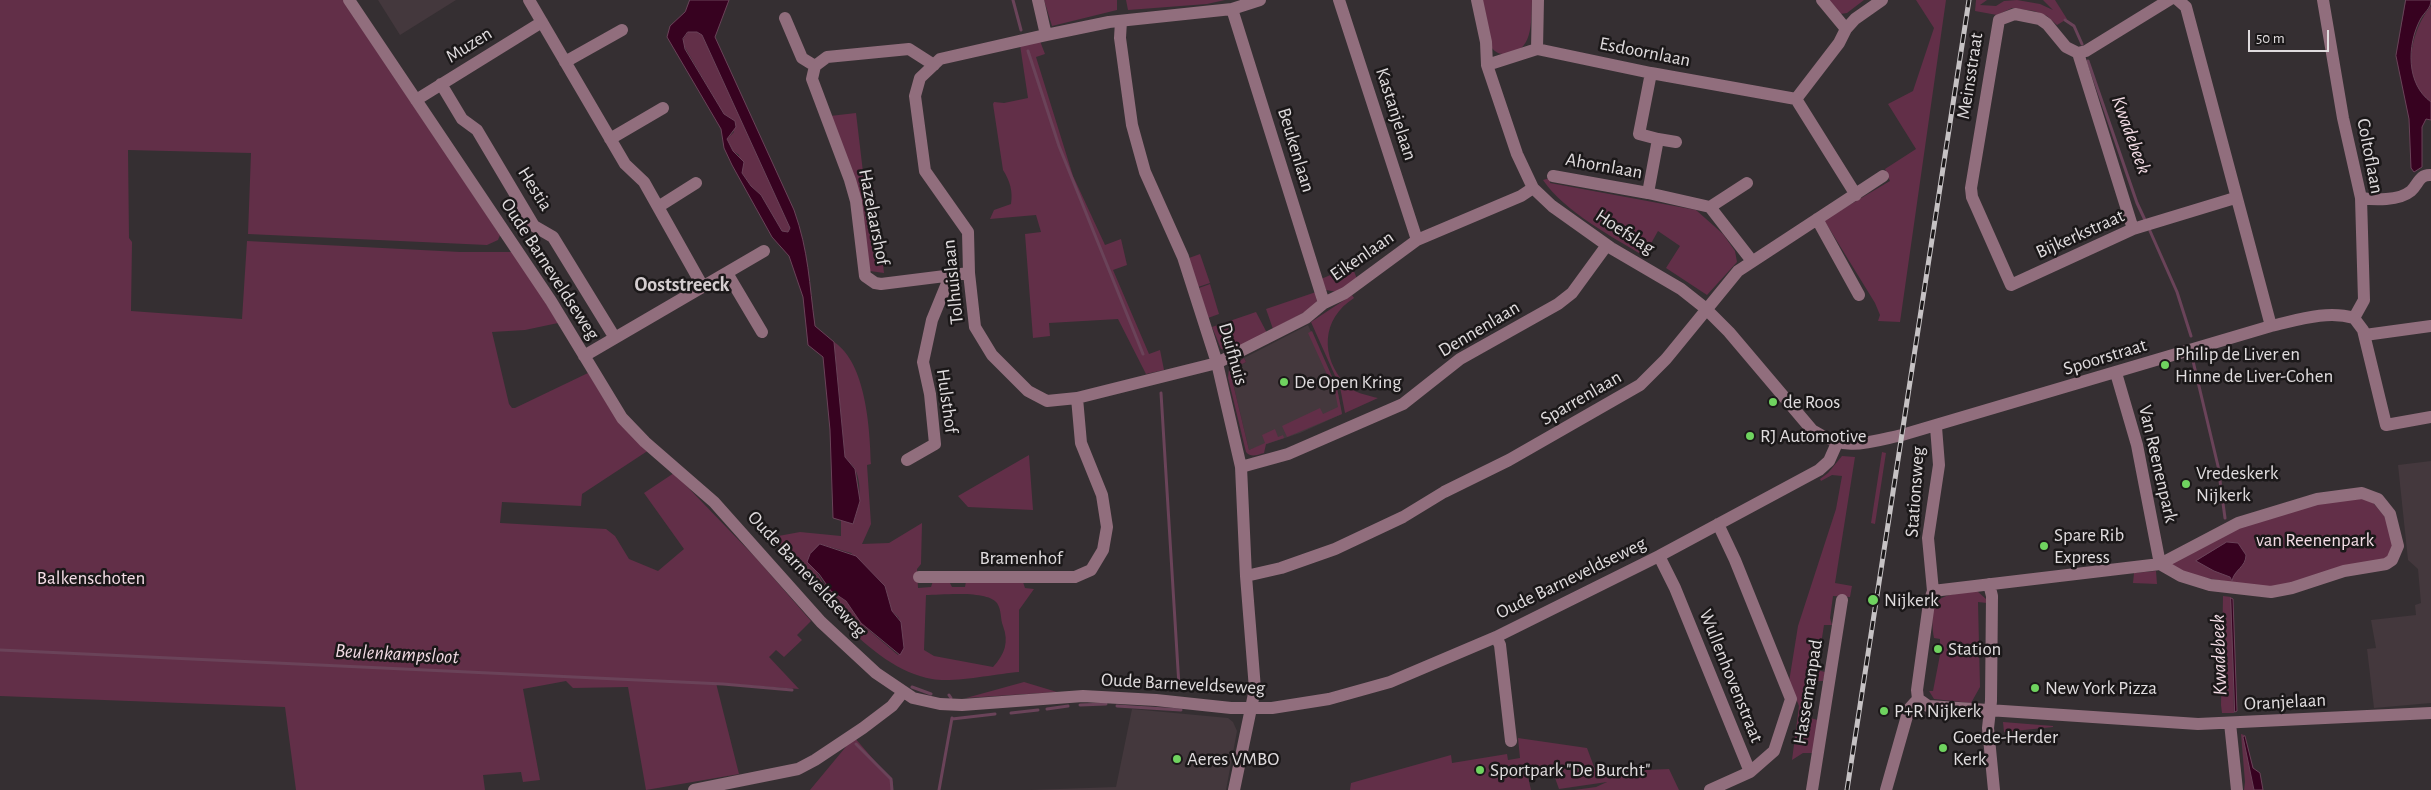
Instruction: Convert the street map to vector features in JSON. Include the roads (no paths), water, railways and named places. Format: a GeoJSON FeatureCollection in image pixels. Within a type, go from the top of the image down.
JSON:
{"type":"FeatureCollection","features":[{"type":"Feature","properties":{"kind":"street","name":"Oude Barneveldseweg"},"geometry":{"type":"LineString","coordinates":[[349,0],[551,301],[622,418],[645,442],[714,502],[820,622],[876,673],[913,698],[928,702],[962,706],[1084,696],[1250,708],[1272,708],[1329,699],[1390,682],[1496,637],[1659,556],[1819,470],[1829,461],[1837,443]]}},
{"type":"Feature","properties":{"kind":"street"},"geometry":{"type":"LineString","coordinates":[[529,0],[625,164],[644,182],[703,287]]}},
{"type":"Feature","properties":{"kind":"street"},"geometry":{"type":"LineString","coordinates":[[1038,0],[1046,35]]}},
{"type":"Feature","properties":{"kind":"street","name":"Tolhuislaan"},"geometry":{"type":"LineString","coordinates":[[1218,363],[1076,398],[1047,401],[1030,400],[992,355],[974,327],[969,273],[968,232],[925,171],[920,147],[915,96],[920,78],[940,59],[1046,35],[1115,22],[1232,9],[1260,0]]}},
{"type":"Feature","properties":{"kind":"street","name":"Kastanjelaan"},"geometry":{"type":"LineString","coordinates":[[1339,0],[1417,240]]}},
{"type":"Feature","properties":{"kind":"street","name":"Hoefslag"},"geometry":{"type":"LineString","coordinates":[[1477,0],[1486,42],[1488,65],[1517,154],[1533,188],[1552,206],[1608,245],[1681,289],[1705,308],[1729,332],[1812,430],[1837,443]]}},
{"type":"Feature","properties":{"kind":"street"},"geometry":{"type":"LineString","coordinates":[[1537,49],[1538,0]]}},
{"type":"Feature","properties":{"kind":"street"},"geometry":{"type":"LineString","coordinates":[[1822,0],[1846,29]]}},
{"type":"Feature","properties":{"kind":"street"},"geometry":{"type":"LineString","coordinates":[[1856,195],[1796,98],[1839,43],[1846,29],[1855,19],[1882,0]]}},
{"type":"Feature","properties":{"kind":"street"},"geometry":{"type":"LineString","coordinates":[[2133,230],[2078,53],[2086,51],[2169,0]]}},
{"type":"Feature","properties":{"kind":"street"},"geometry":{"type":"LineString","coordinates":[[2178,0],[2186,6],[2271,326]]}},
{"type":"Feature","properties":{"kind":"street","name":"Coltoflaan"},"geometry":{"type":"LineString","coordinates":[[2323,0],[2343,118],[2361,198],[2364,300],[2354,318]]}},
{"type":"Feature","properties":{"kind":"street","name":"Beukenlaan"},"geometry":{"type":"LineString","coordinates":[[1232,9],[1324,303]]}},
{"type":"Feature","properties":{"kind":"street","name":"Meinsstraat"},"geometry":{"type":"LineString","coordinates":[[1982,218],[1971,188],[1999,20],[2015,14],[2040,19],[2047,24],[2066,47],[2078,53]]}},
{"type":"Feature","properties":{"kind":"street"},"geometry":{"type":"LineString","coordinates":[[785,18],[802,58],[815,66],[827,57],[902,49],[914,51],[934,65]]}},
{"type":"Feature","properties":{"kind":"street","name":"Muzen"},"geometry":{"type":"LineString","coordinates":[[416,100],[542,22]]}},
{"type":"Feature","properties":{"kind":"street","name":"Duifhuis"},"geometry":{"type":"LineString","coordinates":[[1115,22],[1121,48],[1132,125],[1146,172],[1183,257],[1218,363],[1241,467],[1246,576],[1255,689],[1234,790]]}},
{"type":"Feature","properties":{"kind":"street"},"geometry":{"type":"LineString","coordinates":[[565,62],[622,30]]}},
{"type":"Feature","properties":{"kind":"street","name":"Esdoornlaan"},"geometry":{"type":"LineString","coordinates":[[1488,65],[1537,49],[1651,73],[1796,98]]}},
{"type":"Feature","properties":{"kind":"street","name":"Hazelaarshof"},"geometry":{"type":"LineString","coordinates":[[815,66],[812,79],[814,88],[832,130],[856,201],[865,276],[874,283],[881,284],[969,273]]}},
{"type":"Feature","properties":{"kind":"street","name":"Ahornlaan"},"geometry":{"type":"LineString","coordinates":[[1651,73],[1639,134],[1676,142]]}},
{"type":"Feature","properties":{"kind":"street","name":"Hestia"},"geometry":{"type":"LineString","coordinates":[[441,84],[462,119],[477,130],[534,226],[554,237],[615,338]]}},
{"type":"Feature","properties":{"kind":"street"},"geometry":{"type":"LineString","coordinates":[[610,139],[663,108]]}},
{"type":"Feature","properties":{"kind":"street","name":"Ahornlaan"},"geometry":{"type":"LineString","coordinates":[[1648,193],[1658,139]]}},
{"type":"Feature","properties":{"kind":"street"},"geometry":{"type":"LineString","coordinates":[[2361,198],[2380,201],[2410,192],[2420,178],[2431,175]]}},
{"type":"Feature","properties":{"kind":"street","name":"Ahornlaan"},"geometry":{"type":"LineString","coordinates":[[1553,176],[1648,193],[1710,207]]}},
{"type":"Feature","properties":{"kind":"street","name":"Sparrenlaan"},"geometry":{"type":"LineString","coordinates":[[1246,576],[1281,568],[1335,549],[1404,517],[1444,492],[1509,460],[1575,424],[1640,385],[1666,359],[1705,308],[1738,271],[1883,176]]}},
{"type":"Feature","properties":{"kind":"street"},"geometry":{"type":"LineString","coordinates":[[658,207],[696,183]]}},
{"type":"Feature","properties":{"kind":"street"},"geometry":{"type":"LineString","coordinates":[[1747,183],[1710,207],[1752,261]]}},
{"type":"Feature","properties":{"kind":"street","name":"Eikenlaan"},"geometry":{"type":"LineString","coordinates":[[1218,363],[1306,318],[1324,303],[1345,292],[1417,240],[1521,196],[1533,188]]}},
{"type":"Feature","properties":{"kind":"street","name":"Bijkerkstraat"},"geometry":{"type":"LineString","coordinates":[[1982,218],[2011,285],[2133,230],[2236,198]]}},
{"type":"Feature","properties":{"kind":"street"},"geometry":{"type":"LineString","coordinates":[[1817,219],[1858,295]]}},
{"type":"Feature","properties":{"kind":"street","name":"Dennenlaan"},"geometry":{"type":"LineString","coordinates":[[1241,467],[1288,454],[1403,404],[1460,359],[1558,304],[1572,293],[1608,245]]}},
{"type":"Feature","properties":{"kind":"street"},"geometry":{"type":"LineString","coordinates":[[584,356],[764,251]]}},
{"type":"Feature","properties":{"kind":"street"},"geometry":{"type":"LineString","coordinates":[[727,273],[762,332]]}},
{"type":"Feature","properties":{"kind":"street","name":"Hulsthof"},"geometry":{"type":"LineString","coordinates":[[907,460],[935,444],[930,394],[923,362],[932,320],[950,276]]}},
{"type":"Feature","properties":{"kind":"street","name":"Spoorstraat"},"geometry":{"type":"LineString","coordinates":[[1936,427],[2271,326],[2328,315],[2354,318]]}},
{"type":"Feature","properties":{"kind":"street"},"geometry":{"type":"LineString","coordinates":[[2354,318],[2365,335],[2386,425],[2431,416]]}},
{"type":"Feature","properties":{"kind":"street"},"geometry":{"type":"LineString","coordinates":[[2365,335],[2431,326]]}},
{"type":"Feature","properties":{"kind":"street","name":"Van Reenenpark"},"geometry":{"type":"LineString","coordinates":[[1933,591],[2160,564],[2238,523],[2317,499],[2362,493],[2378,498],[2390,514],[2398,546],[2392,560],[2386,564],[2344,571],[2292,588],[2272,592],[2210,585],[2181,576],[2160,564],[2137,445],[2116,373]]}},
{"type":"Feature","properties":{"kind":"street","name":"Bramenhof"},"geometry":{"type":"LineString","coordinates":[[919,577],[1074,577],[1091,570],[1103,550],[1107,527],[1102,494],[1081,443],[1076,398]]}},
{"type":"Feature","properties":{"kind":"street"},"geometry":{"type":"LineString","coordinates":[[1837,443],[1857,445],[1936,427]]}},
{"type":"Feature","properties":{"kind":"street","name":"Stationsweg"},"geometry":{"type":"LineString","coordinates":[[1918,699],[1917,690],[1933,591],[1928,538],[1939,465],[1936,427]]}},
{"type":"Feature","properties":{"kind":"street"},"geometry":{"type":"LineString","coordinates":[[1718,524],[1735,560],[1791,699],[1774,751],[1750,772]]}},
{"type":"Feature","properties":{"kind":"street","name":"Wullenhovenstraat"},"geometry":{"type":"LineString","coordinates":[[1659,556],[1675,588],[1750,772],[1710,790]]}},
{"type":"Feature","properties":{"kind":"street"},"geometry":{"type":"LineString","coordinates":[[1989,584],[1992,596],[1989,746],[1994,790]]}},
{"type":"Feature","properties":{"kind":"street","name":"Hassemanpad"},"geometry":{"type":"LineString","coordinates":[[1812,790],[1842,600]]}},
{"type":"Feature","properties":{"kind":"street"},"geometry":{"type":"LineString","coordinates":[[1496,637],[1500,645],[1511,741]]}},
{"type":"Feature","properties":{"kind":"street"},"geometry":{"type":"LineString","coordinates":[[694,790],[798,768],[815,760],[863,728],[892,706],[903,692]]}},
{"type":"Feature","properties":{"kind":"street"},"geometry":{"type":"LineString","coordinates":[[1886,790],[1910,709],[1918,699]]}},
{"type":"Feature","properties":{"kind":"street","name":"Oranjelaan"},"geometry":{"type":"LineString","coordinates":[[1918,699],[1928,706],[2176,724],[2230,724],[2431,713]]}},
{"type":"Feature","properties":{"kind":"street"},"geometry":{"type":"LineString","coordinates":[[2230,724],[2237,790]]}},
{"type":"Feature","properties":{"kind":"waterway"},"geometry":{"type":"LineString","coordinates":[[1013,0],[1021,30]]}},
{"type":"Feature","properties":{"kind":"waterway","name":"Kwadebeek"},"geometry":{"type":"LineString","coordinates":[[2065,20],[2074,26],[2082,44]]}},
{"type":"Feature","properties":{"kind":"waterway"},"geometry":{"type":"LineString","coordinates":[[1028,51],[1059,146],[1143,354]]}},
{"type":"Feature","properties":{"kind":"waterway","name":"Kwadebeek"},"geometry":{"type":"LineString","coordinates":[[2088,61],[2137,203],[2145,220]]}},
{"type":"Feature","properties":{"kind":"waterway","name":"Kwadebeek"},"geometry":{"type":"LineString","coordinates":[[2150,231],[2177,292],[2191,336]]}},
{"type":"Feature","properties":{"kind":"waterway","name":"Kwadebeek"},"geometry":{"type":"LineString","coordinates":[[2193,361],[2218,466],[2225,518]]}},
{"type":"Feature","properties":{"kind":"waterway"},"geometry":{"type":"LineString","coordinates":[[1161,393],[1179,686]]}},
{"type":"Feature","properties":{"kind":"waterway","name":"Beulenkampsloot"},"geometry":{"type":"LineString","coordinates":[[0,650],[723,684],[792,690]]}},
{"type":"Feature","properties":{"kind":"waterway"},"geometry":{"type":"LineString","coordinates":[[912,687],[931,694]]}},
{"type":"Feature","properties":{"kind":"waterway"},"geometry":{"type":"LineString","coordinates":[[1080,705],[1106,704]]}},
{"type":"Feature","properties":{"kind":"waterway"},"geometry":{"type":"LineString","coordinates":[[1047,709],[1068,706]]}},
{"type":"Feature","properties":{"kind":"waterway"},"geometry":{"type":"LineString","coordinates":[[1117,706],[1181,710]]}},
{"type":"Feature","properties":{"kind":"waterway"},"geometry":{"type":"LineString","coordinates":[[1011,713],[1038,710]]}},
{"type":"Feature","properties":{"kind":"waterway"},"geometry":{"type":"LineString","coordinates":[[952,719],[995,714]]}},
{"type":"Feature","properties":{"kind":"waterway"},"geometry":{"type":"LineString","coordinates":[[939,790],[952,718]]}},
{"type":"Feature","properties":{"kind":"waterway","name":"Beulenkampsloot"},"geometry":{"type":"LineString","coordinates":[[856,744],[891,779],[892,790]]}},
{"type":"Feature","properties":{"kind":"railway"},"geometry":{"type":"LineString","coordinates":[[1847,790],[1969,0]]}},
{"type":"Feature","properties":{"kind":"place","name":"Philip de Liver en Hinne de Liver-Cohen"},"geometry":{"type":"Point","coordinates":[2165,365]}},
{"type":"Feature","properties":{"kind":"place","name":"De Open Kring"},"geometry":{"type":"Point","coordinates":[1284,382]}},
{"type":"Feature","properties":{"kind":"place","name":"de Roos"},"geometry":{"type":"Point","coordinates":[1773,402]}},
{"type":"Feature","properties":{"kind":"place","name":"RJ Automotive"},"geometry":{"type":"Point","coordinates":[1750,436]}},
{"type":"Feature","properties":{"kind":"place","name":"Vredeskerk Nijkerk"},"geometry":{"type":"Point","coordinates":[2186,484]}},
{"type":"Feature","properties":{"kind":"place","name":"Spare Rib Express"},"geometry":{"type":"Point","coordinates":[2044,546]}},
{"type":"Feature","properties":{"kind":"place","name":"Nijkerk"},"geometry":{"type":"Point","coordinates":[1873,600]}},
{"type":"Feature","properties":{"kind":"place","name":"Station"},"geometry":{"type":"Point","coordinates":[1938,649]}},
{"type":"Feature","properties":{"kind":"place","name":"New York Pizza"},"geometry":{"type":"Point","coordinates":[2035,688]}},
{"type":"Feature","properties":{"kind":"place","name":"P+R Nijkerk"},"geometry":{"type":"Point","coordinates":[1884,711]}},
{"type":"Feature","properties":{"kind":"place","name":"Goede-Herder Kerk"},"geometry":{"type":"Point","coordinates":[1943,748]}},
{"type":"Feature","properties":{"kind":"place","name":"Aeres VMBO"},"geometry":{"type":"Point","coordinates":[1177,759]}},
{"type":"Feature","properties":{"kind":"place","name":"Sportpark \"De Burcht\""},"geometry":{"type":"Point","coordinates":[1480,770]}},
{"type":"Feature","properties":{"kind":"district","name":"Ooststreeck"},"geometry":{"type":"Point","coordinates":[682,285]}},
{"type":"Feature","properties":{"kind":"park label","name":"van Reenenpark"},"geometry":{"type":"Point","coordinates":[2315,540]}},
{"type":"Feature","properties":{"kind":"park label","name":"Balkenschoten"},"geometry":{"type":"Point","coordinates":[91,578]}}]}
